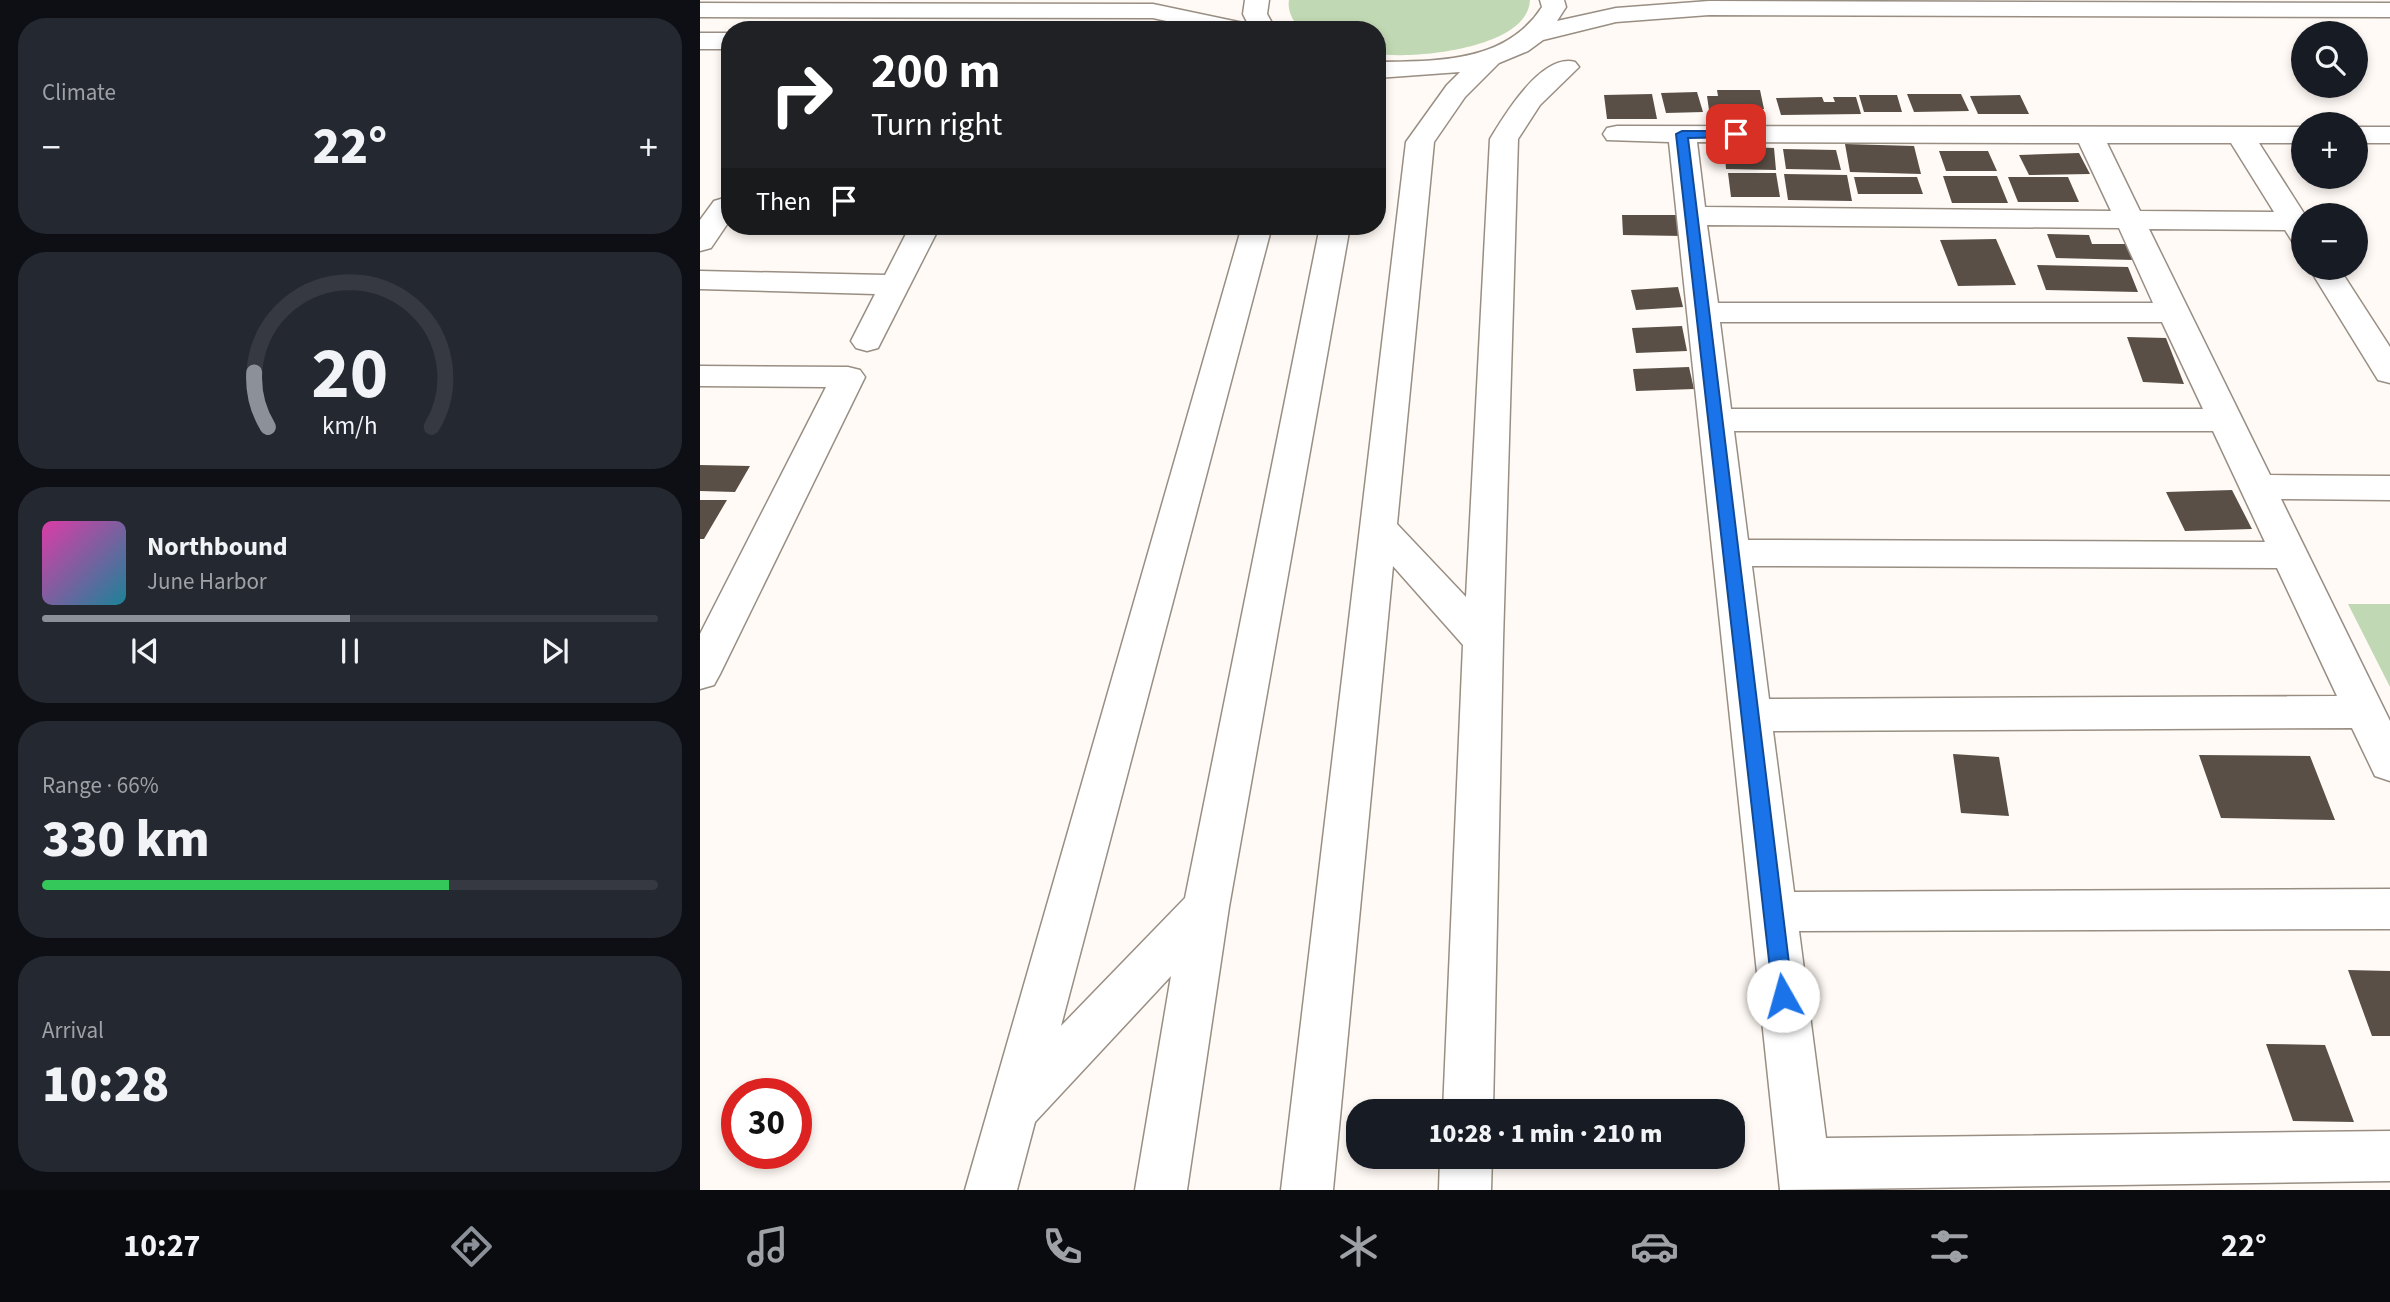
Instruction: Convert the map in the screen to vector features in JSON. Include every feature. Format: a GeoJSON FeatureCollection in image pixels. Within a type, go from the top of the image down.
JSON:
{"type":"FeatureCollection","features":[{"type":"Feature","properties":{"kind":"street"},"geometry":{"type":"LineString","coordinates":[[1257,0],[1255,14],[1259,21]]}},
{"type":"Feature","properties":{"kind":"street"},"geometry":{"type":"LineString","coordinates":[[1535,34],[1554,7],[1552,0]]}},
{"type":"Feature","properties":{"kind":"street"},"geometry":{"type":"LineString","coordinates":[[1386,70],[1433,69],[1490,57],[1535,34],[1616,15],[1709,8],[2390,10]]}},
{"type":"Feature","properties":{"kind":"street"},"geometry":{"type":"LineString","coordinates":[[700,10],[1153,11],[1200,21]]}},
{"type":"Feature","properties":{"kind":"street"},"geometry":{"type":"LineString","coordinates":[[802,21],[810,10]]}},
{"type":"Feature","properties":{"kind":"street"},"geometry":{"type":"LineString","coordinates":[[700,41],[721,41]]}},
{"type":"Feature","properties":{"kind":"street"},"geometry":{"type":"LineString","coordinates":[[1307,1190],[1420,142],[1456,91],[1490,57]]}},
{"type":"Feature","properties":{"kind":"street"},"geometry":{"type":"LineString","coordinates":[[1468,1099],[1483,641],[1504,139],[1521,109],[1552,77],[1566,67]]}},
{"type":"Feature","properties":{"kind":"street"},"geometry":{"type":"LineString","coordinates":[[1617,134],[2291,135]]}},
{"type":"Feature","properties":{"kind":"street"},"geometry":{"type":"LineString","coordinates":[[1682,134],[1804,1176],[2390,1156]]}},
{"type":"Feature","properties":{"kind":"street"},"geometry":{"type":"LineString","coordinates":[[2089,135],[2390,764]]}},
{"type":"Feature","properties":{"kind":"street"},"geometry":{"type":"LineString","coordinates":[[2240,135],[2291,215]]}},
{"type":"Feature","properties":{"kind":"street"},"geometry":{"type":"LineString","coordinates":[[2368,135],[2390,135]]}},
{"type":"Feature","properties":{"kind":"street"},"geometry":{"type":"LineString","coordinates":[[700,242],[721,211]]}},
{"type":"Feature","properties":{"kind":"street"},"geometry":{"type":"LineString","coordinates":[[1691,216],[2129,218],[2291,228]]}},
{"type":"Feature","properties":{"kind":"street"},"geometry":{"type":"LineString","coordinates":[[867,341],[920,235]]}},
{"type":"Feature","properties":{"kind":"street"},"geometry":{"type":"LineString","coordinates":[[991,1190],[1255,235]]}},
{"type":"Feature","properties":{"kind":"street"},"geometry":{"type":"LineString","coordinates":[[1161,1190],[1206,907],[1333,235]]}},
{"type":"Feature","properties":{"kind":"street"},"geometry":{"type":"LineString","coordinates":[[700,280],[895,285]]}},
{"type":"Feature","properties":{"kind":"street"},"geometry":{"type":"LineString","coordinates":[[2332,280],[2390,373]]}},
{"type":"Feature","properties":{"kind":"street"},"geometry":{"type":"LineString","coordinates":[[1703,313],[2174,312]]}},
{"type":"Feature","properties":{"kind":"street"},"geometry":{"type":"LineString","coordinates":[[700,376],[848,377],[700,674]]}},
{"type":"Feature","properties":{"kind":"street"},"geometry":{"type":"LineString","coordinates":[[1715,420],[2225,420]]}},
{"type":"Feature","properties":{"kind":"street"},"geometry":{"type":"LineString","coordinates":[[2257,487],[2390,488]]}},
{"type":"Feature","properties":{"kind":"street"},"geometry":{"type":"LineString","coordinates":[[1378,526],[1483,641]]}},
{"type":"Feature","properties":{"kind":"street"},"geometry":{"type":"LineString","coordinates":[[1731,553],[2290,555]]}},
{"type":"Feature","properties":{"kind":"street"},"geometry":{"type":"LineString","coordinates":[[1750,715],[2365,712]]}},
{"type":"Feature","properties":{"kind":"street"},"geometry":{"type":"LineString","coordinates":[[1011,1112],[1206,907]]}},
{"type":"Feature","properties":{"kind":"street"},"geometry":{"type":"LineString","coordinates":[[1773,912],[2390,909]]}},
{"type":"Feature","properties":{"kind":"street"},"geometry":{"type":"LineString","coordinates":[[1465,1190],[1466,1169]]}},
{"type":"Feature","properties":{"kind":"green space"},"geometry":{"type":"Polygon","coordinates":[[[1289,0],[1530,0],[1524,17],[1510,30],[1490,40],[1416,55],[1386,55],[1386,21],[1294,21],[1289,0]]]}},
{"type":"Feature","properties":{"kind":"green space"},"geometry":{"type":"Polygon","coordinates":[[[2348,604],[2390,604],[2390,687],[2348,604]]]}},
{"type":"Feature","properties":{"kind":"building"},"geometry":{"type":"Polygon","coordinates":[[[1717,90],[1760,90],[1764,109],[1709,110],[1707,96],[1718,96],[1717,90]]]}},
{"type":"Feature","properties":{"kind":"building"},"geometry":{"type":"Polygon","coordinates":[[[1697,92],[1703,112],[1666,113],[1661,93],[1697,92]]]}},
{"type":"Feature","properties":{"kind":"building"},"geometry":{"type":"Polygon","coordinates":[[[1652,94],[1657,119],[1607,119],[1604,95],[1652,94]]]}},
{"type":"Feature","properties":{"kind":"building"},"geometry":{"type":"Polygon","coordinates":[[[1907,94],[1961,94],[1969,111],[1914,112],[1907,94]]]}},
{"type":"Feature","properties":{"kind":"building"},"geometry":{"type":"Polygon","coordinates":[[[1859,95],[1897,95],[1902,112],[1864,112],[1859,95]]]}},
{"type":"Feature","properties":{"kind":"building"},"geometry":{"type":"Polygon","coordinates":[[[2020,95],[2029,114],[1978,114],[1970,96],[2020,95]]]}},
{"type":"Feature","properties":{"kind":"building"},"geometry":{"type":"Polygon","coordinates":[[[1822,97],[1824,102],[1835,102],[1833,97],[1856,97],[1861,114],[1781,115],[1776,98],[1822,97]]]}},
{"type":"Feature","properties":{"kind":"building"},"geometry":{"type":"Polygon","coordinates":[[[1845,144],[1914,146],[1921,174],[1850,172],[1845,144]]]}},
{"type":"Feature","properties":{"kind":"building"},"geometry":{"type":"Polygon","coordinates":[[[1724,146],[1774,148],[1776,170],[1726,169],[1724,146]]]}},
{"type":"Feature","properties":{"kind":"building"},"geometry":{"type":"Polygon","coordinates":[[[1783,149],[1836,150],[1841,170],[1786,169],[1783,149]]]}},
{"type":"Feature","properties":{"kind":"building"},"geometry":{"type":"Polygon","coordinates":[[[1939,151],[1988,151],[1997,171],[1946,171],[1939,151]]]}},
{"type":"Feature","properties":{"kind":"building"},"geometry":{"type":"Polygon","coordinates":[[[2079,153],[2090,174],[2029,175],[2019,155],[2079,153]]]}},
{"type":"Feature","properties":{"kind":"building"},"geometry":{"type":"Polygon","coordinates":[[[1728,173],[1776,173],[1780,197],[1731,197],[1728,173]]]}},
{"type":"Feature","properties":{"kind":"building"},"geometry":{"type":"Polygon","coordinates":[[[1784,174],[1847,175],[1852,201],[1788,200],[1784,174]]]}},
{"type":"Feature","properties":{"kind":"building"},"geometry":{"type":"Polygon","coordinates":[[[1943,176],[1997,176],[2008,203],[1952,203],[1943,176]]]}},
{"type":"Feature","properties":{"kind":"building"},"geometry":{"type":"Polygon","coordinates":[[[1854,177],[1917,177],[1923,194],[1858,194],[1854,177]]]}},
{"type":"Feature","properties":{"kind":"building"},"geometry":{"type":"Polygon","coordinates":[[[2008,177],[2068,177],[2079,202],[2018,202],[2008,177]]]}},
{"type":"Feature","properties":{"kind":"building"},"geometry":{"type":"Polygon","coordinates":[[[1622,215],[1682,215],[1683,236],[1623,235],[1622,215]]]}},
{"type":"Feature","properties":{"kind":"building"},"geometry":{"type":"Polygon","coordinates":[[[2047,234],[2089,235],[2092,244],[2127,244],[2134,260],[2056,258],[2047,234]]]}},
{"type":"Feature","properties":{"kind":"building"},"geometry":{"type":"Polygon","coordinates":[[[1996,239],[2016,285],[1958,286],[1940,240],[1996,239]]]}},
{"type":"Feature","properties":{"kind":"building"},"geometry":{"type":"Polygon","coordinates":[[[2037,265],[2128,267],[2138,292],[2046,290],[2037,265]]]}},
{"type":"Feature","properties":{"kind":"building"},"geometry":{"type":"Polygon","coordinates":[[[1678,287],[1683,307],[1636,310],[1631,290],[1678,287]]]}},
{"type":"Feature","properties":{"kind":"building"},"geometry":{"type":"Polygon","coordinates":[[[1682,326],[1687,351],[1636,353],[1632,328],[1682,326]]]}},
{"type":"Feature","properties":{"kind":"building"},"geometry":{"type":"Polygon","coordinates":[[[2127,337],[2166,338],[2184,384],[2143,382],[2127,337]]]}},
{"type":"Feature","properties":{"kind":"building"},"geometry":{"type":"Polygon","coordinates":[[[1689,367],[1694,389],[1636,391],[1633,369],[1689,367]]]}},
{"type":"Feature","properties":{"kind":"building"},"geometry":{"type":"Polygon","coordinates":[[[700,465],[750,466],[735,492],[700,491],[700,465]]]}},
{"type":"Feature","properties":{"kind":"building"},"geometry":{"type":"Polygon","coordinates":[[[2232,490],[2252,529],[2185,531],[2166,492],[2232,490]]]}},
{"type":"Feature","properties":{"kind":"building"},"geometry":{"type":"Polygon","coordinates":[[[700,500],[727,500],[704,539],[700,539],[700,500]]]}},
{"type":"Feature","properties":{"kind":"building"},"geometry":{"type":"Polygon","coordinates":[[[1953,754],[1999,757],[2009,816],[1961,813],[1953,754]]]}},
{"type":"Feature","properties":{"kind":"building"},"geometry":{"type":"Polygon","coordinates":[[[2199,755],[2310,756],[2335,820],[2221,818],[2199,755]]]}},
{"type":"Feature","properties":{"kind":"building"},"geometry":{"type":"Polygon","coordinates":[[[2348,970],[2390,971],[2390,1036],[2372,1036],[2348,970]]]}},
{"type":"Feature","properties":{"kind":"building"},"geometry":{"type":"Polygon","coordinates":[[[2266,1044],[2325,1045],[2354,1122],[2293,1121],[2266,1044]]]}},
{"type":"Feature","properties":{"kind":"route"},"geometry":{"type":"LineString","coordinates":[[1736,134],[1682,134],[1783,996]]}}]}
